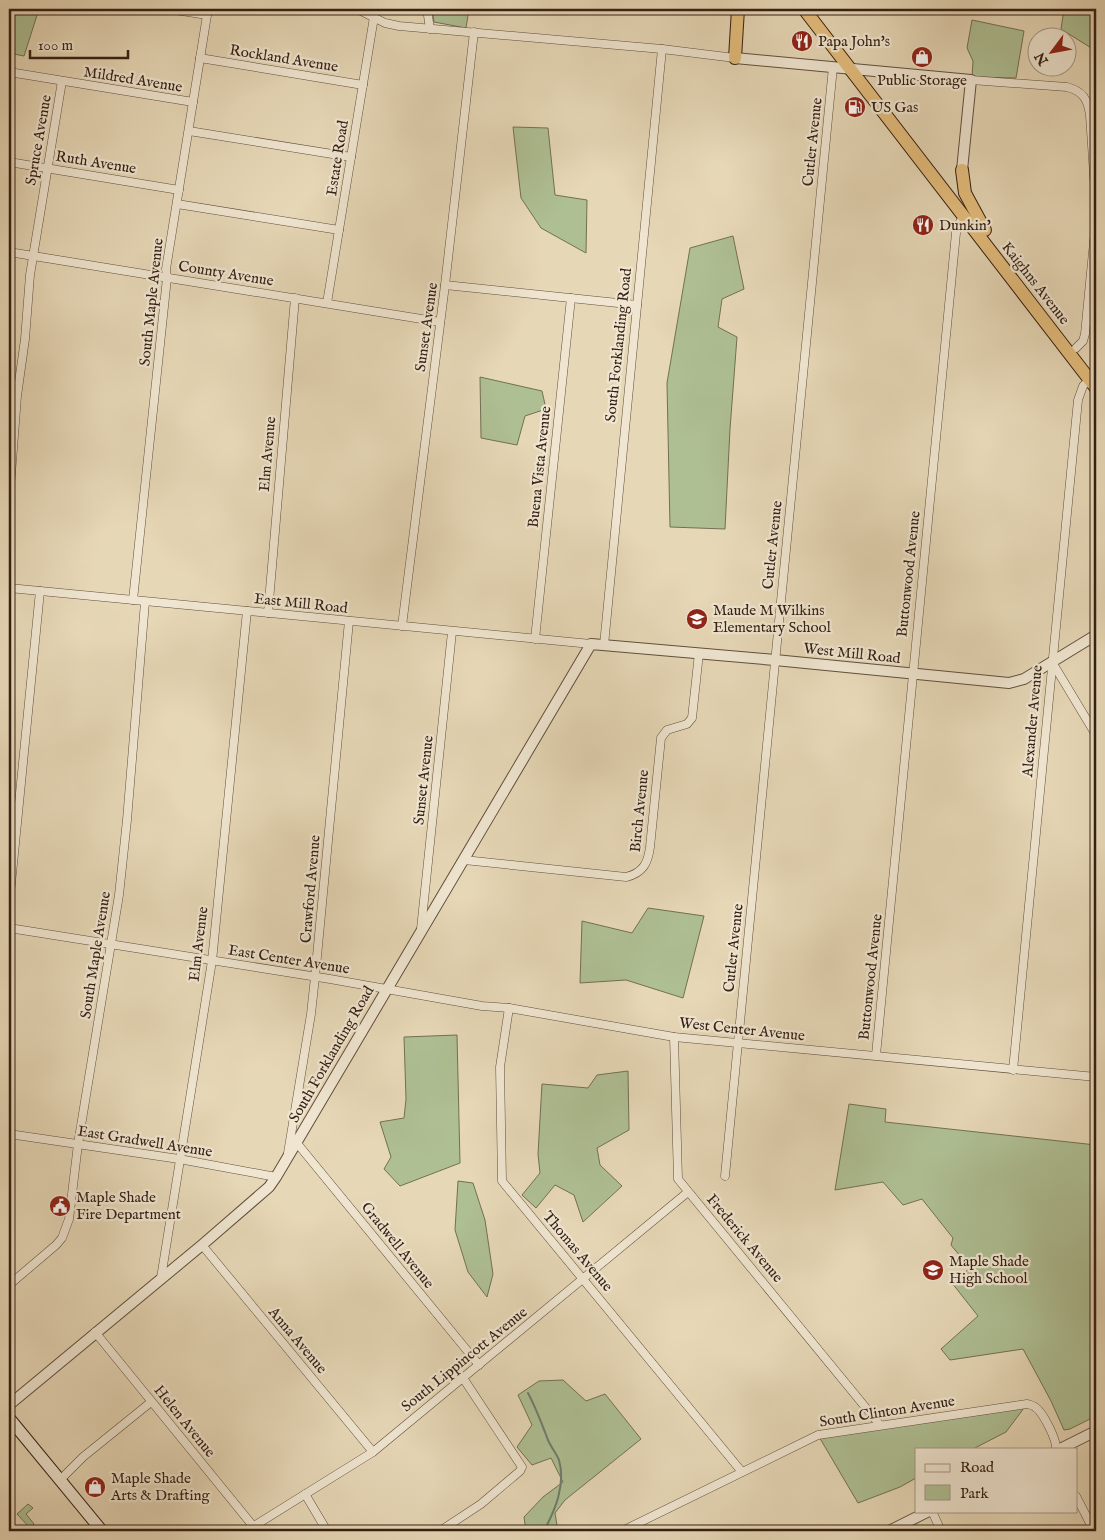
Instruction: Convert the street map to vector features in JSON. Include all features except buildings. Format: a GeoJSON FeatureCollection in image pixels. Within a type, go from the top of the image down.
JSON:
{"type":"FeatureCollection","features":[{"type":"Feature","properties":{"kind":"highway"},"geometry":{"type":"LineString","coordinates":[[735,58],[738,9]]}},
{"type":"Feature","properties":{"kind":"highway","name":"Kaighns Avenue"},"geometry":{"type":"LineString","coordinates":[[804,9],[856,69],[985,230],[1076,348],[1094,380]]}},
{"type":"Feature","properties":{"kind":"highway","name":"Kaighns Avenue"},"geometry":{"type":"LineString","coordinates":[[815,9],[856,69],[964,216],[1094,380]]}},
{"type":"Feature","properties":{"kind":"highway"},"geometry":{"type":"LineString","coordinates":[[962,170],[965,193],[985,230]]}},
{"type":"Feature","properties":{"kind":"main road"},"geometry":{"type":"LineString","coordinates":[[9,1418],[102,1531]]}},
{"type":"Feature","properties":{"kind":"street"},"geometry":{"type":"LineString","coordinates":[[170,9],[208,12]]}},
{"type":"Feature","properties":{"kind":"street"},"geometry":{"type":"LineString","coordinates":[[356,9],[393,25],[662,48],[735,58],[971,80],[1067,87],[1080,92],[1087,101],[1090,115],[1096,205]]}},
{"type":"Feature","properties":{"kind":"street"},"geometry":{"type":"LineString","coordinates":[[427,9],[430,29]]}},
{"type":"Feature","properties":{"kind":"street","name":"South Maple Avenue"},"geometry":{"type":"LineString","coordinates":[[133,600],[167,278],[166,269],[208,12]]}},
{"type":"Feature","properties":{"kind":"street","name":"Estate Road"},"geometry":{"type":"LineString","coordinates":[[327,303],[374,17]]}},
{"type":"Feature","properties":{"kind":"street","name":"Sunset Avenue"},"geometry":{"type":"LineString","coordinates":[[402,626],[445,285],[474,32]]}},
{"type":"Feature","properties":{"kind":"street","name":"South Forklanding Road"},"geometry":{"type":"LineString","coordinates":[[604,644],[662,48]]}},
{"type":"Feature","properties":{"kind":"street","name":"Rockland Avenue"},"geometry":{"type":"LineString","coordinates":[[200,58],[363,85]]}},
{"type":"Feature","properties":{"kind":"street","name":"Cutler Avenue"},"geometry":{"type":"LineString","coordinates":[[725,1176],[833,66]]}},
{"type":"Feature","properties":{"kind":"street","name":"Mildred Avenue"},"geometry":{"type":"LineString","coordinates":[[9,72],[193,102]]}},
{"type":"Feature","properties":{"kind":"street"},"geometry":{"type":"LineString","coordinates":[[962,170],[971,80]]}},
{"type":"Feature","properties":{"kind":"street","name":"Spruce Avenue"},"geometry":{"type":"LineString","coordinates":[[9,501],[17,396],[33,256],[62,81]]}},
{"type":"Feature","properties":{"kind":"street"},"geometry":{"type":"LineString","coordinates":[[189,131],[351,157]]}},
{"type":"Feature","properties":{"kind":"street","name":"Ruth Avenue"},"geometry":{"type":"LineString","coordinates":[[9,162],[179,190]]}},
{"type":"Feature","properties":{"kind":"street"},"geometry":{"type":"LineString","coordinates":[[177,204],[339,230]]}},
{"type":"Feature","properties":{"kind":"street","name":"Buttonwood Avenue"},"geometry":{"type":"LineString","coordinates":[[876,1055],[956,233],[958,225],[964,216]]}},
{"type":"Feature","properties":{"kind":"street"},"geometry":{"type":"LineString","coordinates":[[1076,348],[1083,341],[1086,330],[1096,222]]}},
{"type":"Feature","properties":{"kind":"street","name":"County Avenue"},"geometry":{"type":"LineString","coordinates":[[9,252],[440,322]]}},
{"type":"Feature","properties":{"kind":"street"},"geometry":{"type":"LineString","coordinates":[[445,285],[637,305]]}},
{"type":"Feature","properties":{"kind":"street","name":"Elm Avenue"},"geometry":{"type":"LineString","coordinates":[[268,613],[295,298]]}},
{"type":"Feature","properties":{"kind":"street","name":"Buena Vista Avenue"},"geometry":{"type":"LineString","coordinates":[[535,639],[571,298]]}},
{"type":"Feature","properties":{"kind":"street","name":"Alexander Avenue"},"geometry":{"type":"LineString","coordinates":[[1013,1070],[1078,400],[1082,389],[1094,380]]}},
{"type":"Feature","properties":{"kind":"street","name":"East Mill Road"},"geometry":{"type":"LineString","coordinates":[[9,588],[591,644]]}},
{"type":"Feature","properties":{"kind":"street"},"geometry":{"type":"LineString","coordinates":[[9,904],[40,591]]}},
{"type":"Feature","properties":{"kind":"street","name":"South Maple Avenue"},"geometry":{"type":"LineString","coordinates":[[9,1285],[62,1238],[69,1218],[78,1144],[119,895],[127,820],[144,602]]}},
{"type":"Feature","properties":{"kind":"street","name":"Elm Avenue"},"geometry":{"type":"LineString","coordinates":[[161,1278],[212,961],[247,611]]}},
{"type":"Feature","properties":{"kind":"street","name":"Crawford Avenue"},"geometry":{"type":"LineString","coordinates":[[288,1157],[311,1014],[349,621]]}},
{"type":"Feature","properties":{"kind":"street","name":"Sunset Avenue"},"geometry":{"type":"LineString","coordinates":[[421,931],[452,632]]}},
{"type":"Feature","properties":{"kind":"street","name":"West Mill Road"},"geometry":{"type":"LineString","coordinates":[[591,644],[1013,683],[1021,681],[1096,635]]}},
{"type":"Feature","properties":{"kind":"street","name":"South Forklanding Road"},"geometry":{"type":"LineString","coordinates":[[9,1405],[261,1195],[276,1177],[591,644]]}},
{"type":"Feature","properties":{"kind":"street","name":"Birch Avenue"},"geometry":{"type":"LineString","coordinates":[[464,860],[626,877],[640,871],[648,861],[661,738],[667,730],[691,721],[699,653]]}},
{"type":"Feature","properties":{"kind":"street"},"geometry":{"type":"LineString","coordinates":[[1052,662],[1096,735]]}},
{"type":"Feature","properties":{"kind":"street","name":"East Center Avenue"},"geometry":{"type":"LineString","coordinates":[[9,928],[387,988]]}},
{"type":"Feature","properties":{"kind":"street","name":"West Center Avenue"},"geometry":{"type":"LineString","coordinates":[[387,988],[482,1006],[509,1008],[674,1036],[1096,1078]]}},
{"type":"Feature","properties":{"kind":"street","name":"Thomas Avenue"},"geometry":{"type":"LineString","coordinates":[[509,1008],[500,1067],[502,1181],[742,1472]]}},
{"type":"Feature","properties":{"kind":"street","name":"Frederick Avenue"},"geometry":{"type":"LineString","coordinates":[[674,1036],[678,1179],[782,1303],[880,1425]]}},
{"type":"Feature","properties":{"kind":"street","name":"East Gradwell Avenue"},"geometry":{"type":"LineString","coordinates":[[9,1134],[179,1159],[276,1177]]}},
{"type":"Feature","properties":{"kind":"street","name":"Gradwell Avenue"},"geometry":{"type":"LineString","coordinates":[[296,1142],[479,1365]]}},
{"type":"Feature","properties":{"kind":"street","name":"South Lippincott Avenue"},"geometry":{"type":"LineString","coordinates":[[246,1531],[373,1452],[688,1192]]}},
{"type":"Feature","properties":{"kind":"street","name":"Anna Avenue"},"geometry":{"type":"LineString","coordinates":[[202,1245],[373,1452]]}},
{"type":"Feature","properties":{"kind":"street","name":"Helen Avenue"},"geometry":{"type":"LineString","coordinates":[[95,1332],[253,1526]]}},
{"type":"Feature","properties":{"kind":"street"},"geometry":{"type":"LineString","coordinates":[[440,1531],[481,1504],[520,1471],[522,1467],[464,1378]]}},
{"type":"Feature","properties":{"kind":"street"},"geometry":{"type":"LineString","coordinates":[[60,1480],[83,1457],[151,1402]]}},
{"type":"Feature","properties":{"kind":"street","name":"South Clinton Avenue"},"geometry":{"type":"LineString","coordinates":[[622,1531],[818,1435],[1027,1404],[1034,1406],[1040,1412],[1057,1443],[1056,1448]]}},
{"type":"Feature","properties":{"kind":"street"},"geometry":{"type":"LineString","coordinates":[[1062,1448],[1096,1431]]}},
{"type":"Feature","properties":{"kind":"street"},"geometry":{"type":"LineString","coordinates":[[305,1494],[327,1531]]}},
{"type":"Feature","properties":{"kind":"street"},"geometry":{"type":"LineString","coordinates":[[1078,1500],[1094,1531]]}},
{"type":"Feature","properties":{"kind":"street"},"geometry":{"type":"LineString","coordinates":[[889,1531],[928,1512]]}},
{"type":"Feature","properties":{"kind":"street"},"geometry":{"type":"LineString","coordinates":[[931,1512],[941,1531]]}},
{"type":"Feature","properties":{"kind":"green space"},"geometry":{"type":"Polygon","coordinates":[[[9,9],[39,9],[24,56],[9,53],[9,9]]]}},
{"type":"Feature","properties":{"kind":"green space"},"geometry":{"type":"Polygon","coordinates":[[[432,9],[469,9],[466,28],[434,22],[432,9]]]}},
{"type":"Feature","properties":{"kind":"green space"},"geometry":{"type":"Polygon","coordinates":[[[1064,9],[1096,9],[1096,51],[1078,40],[1078,28],[1061,28],[1064,9]]]}},
{"type":"Feature","properties":{"kind":"green space"},"geometry":{"type":"Polygon","coordinates":[[[972,20],[1024,31],[1016,78],[972,77],[973,61],[967,48],[972,20]]]}},
{"type":"Feature","properties":{"kind":"green space"},"geometry":{"type":"Polygon","coordinates":[[[513,127],[548,128],[555,195],[587,200],[586,253],[541,228],[521,198],[513,127]]]}},
{"type":"Feature","properties":{"kind":"green space"},"geometry":{"type":"Polygon","coordinates":[[[733,236],[744,289],[722,299],[718,327],[737,337],[725,529],[670,527],[667,383],[690,248],[733,236]]]}},
{"type":"Feature","properties":{"kind":"green space"},"geometry":{"type":"Polygon","coordinates":[[[480,377],[542,391],[546,409],[525,416],[517,445],[481,438],[480,377]]]}},
{"type":"Feature","properties":{"kind":"green space"},"geometry":{"type":"Polygon","coordinates":[[[648,908],[704,916],[683,998],[626,980],[580,983],[582,921],[632,933],[648,908]]]}},
{"type":"Feature","properties":{"kind":"green space"},"geometry":{"type":"Polygon","coordinates":[[[457,1035],[460,1163],[400,1186],[384,1169],[391,1157],[380,1122],[404,1118],[406,1099],[404,1037],[457,1035]]]}},
{"type":"Feature","properties":{"kind":"green space"},"geometry":{"type":"Polygon","coordinates":[[[628,1071],[629,1130],[597,1148],[600,1165],[622,1186],[583,1222],[574,1195],[555,1185],[536,1208],[522,1195],[540,1173],[538,1154],[542,1084],[588,1088],[597,1075],[628,1071]]]}},
{"type":"Feature","properties":{"kind":"green space"},"geometry":{"type":"Polygon","coordinates":[[[849,1104],[886,1109],[885,1122],[1096,1145],[1096,1416],[1064,1430],[1023,1349],[950,1360],[941,1349],[978,1316],[952,1283],[970,1268],[951,1245],[953,1238],[922,1199],[903,1205],[883,1182],[835,1190],[849,1104]]]}},
{"type":"Feature","properties":{"kind":"green space"},"geometry":{"type":"Polygon","coordinates":[[[458,1181],[473,1183],[485,1220],[493,1274],[487,1297],[468,1272],[455,1230],[458,1181]]]}},
{"type":"Feature","properties":{"kind":"green space"},"geometry":{"type":"Polygon","coordinates":[[[563,1380],[586,1401],[605,1394],[641,1439],[565,1500],[555,1513],[558,1531],[526,1531],[524,1517],[543,1497],[563,1482],[551,1458],[532,1465],[517,1447],[532,1425],[518,1395],[539,1381],[563,1380]]]}},
{"type":"Feature","properties":{"kind":"green space"},"geometry":{"type":"Polygon","coordinates":[[[1027,1404],[1006,1432],[975,1448],[915,1448],[915,1479],[900,1487],[858,1503],[818,1435],[1027,1404]]]}},
{"type":"Feature","properties":{"kind":"green space"},"geometry":{"type":"Polygon","coordinates":[[[28,1504],[33,1508],[26,1514],[34,1524],[30,1528],[17,1514],[28,1504]]]}},
{"type":"Feature","properties":{"kind":"waterway"},"geometry":{"type":"LineString","coordinates":[[528,1393],[548,1440],[559,1460],[561,1469],[558,1497],[544,1531]]}},
{"type":"Feature","properties":{"kind":"place","name":"Papa John's"},"geometry":{"type":"Point","coordinates":[802,41]}},
{"type":"Feature","properties":{"kind":"place","name":"Public Storage"},"geometry":{"type":"Point","coordinates":[922,57]}},
{"type":"Feature","properties":{"kind":"place","name":"US Gas"},"geometry":{"type":"Point","coordinates":[855,107]}},
{"type":"Feature","properties":{"kind":"place","name":"Dunkin'"},"geometry":{"type":"Point","coordinates":[923,225]}},
{"type":"Feature","properties":{"kind":"place","name":"Maude M Wilkins Elementary School"},"geometry":{"type":"Point","coordinates":[697,619]}},
{"type":"Feature","properties":{"kind":"place","name":"Maple Shade Fire Department"},"geometry":{"type":"Point","coordinates":[60,1206]}},
{"type":"Feature","properties":{"kind":"place","name":"Maple Shade High School"},"geometry":{"type":"Point","coordinates":[933,1270]}},
{"type":"Feature","properties":{"kind":"place","name":"Maple Shade Arts & Drafting"},"geometry":{"type":"Point","coordinates":[95,1487]}}]}
